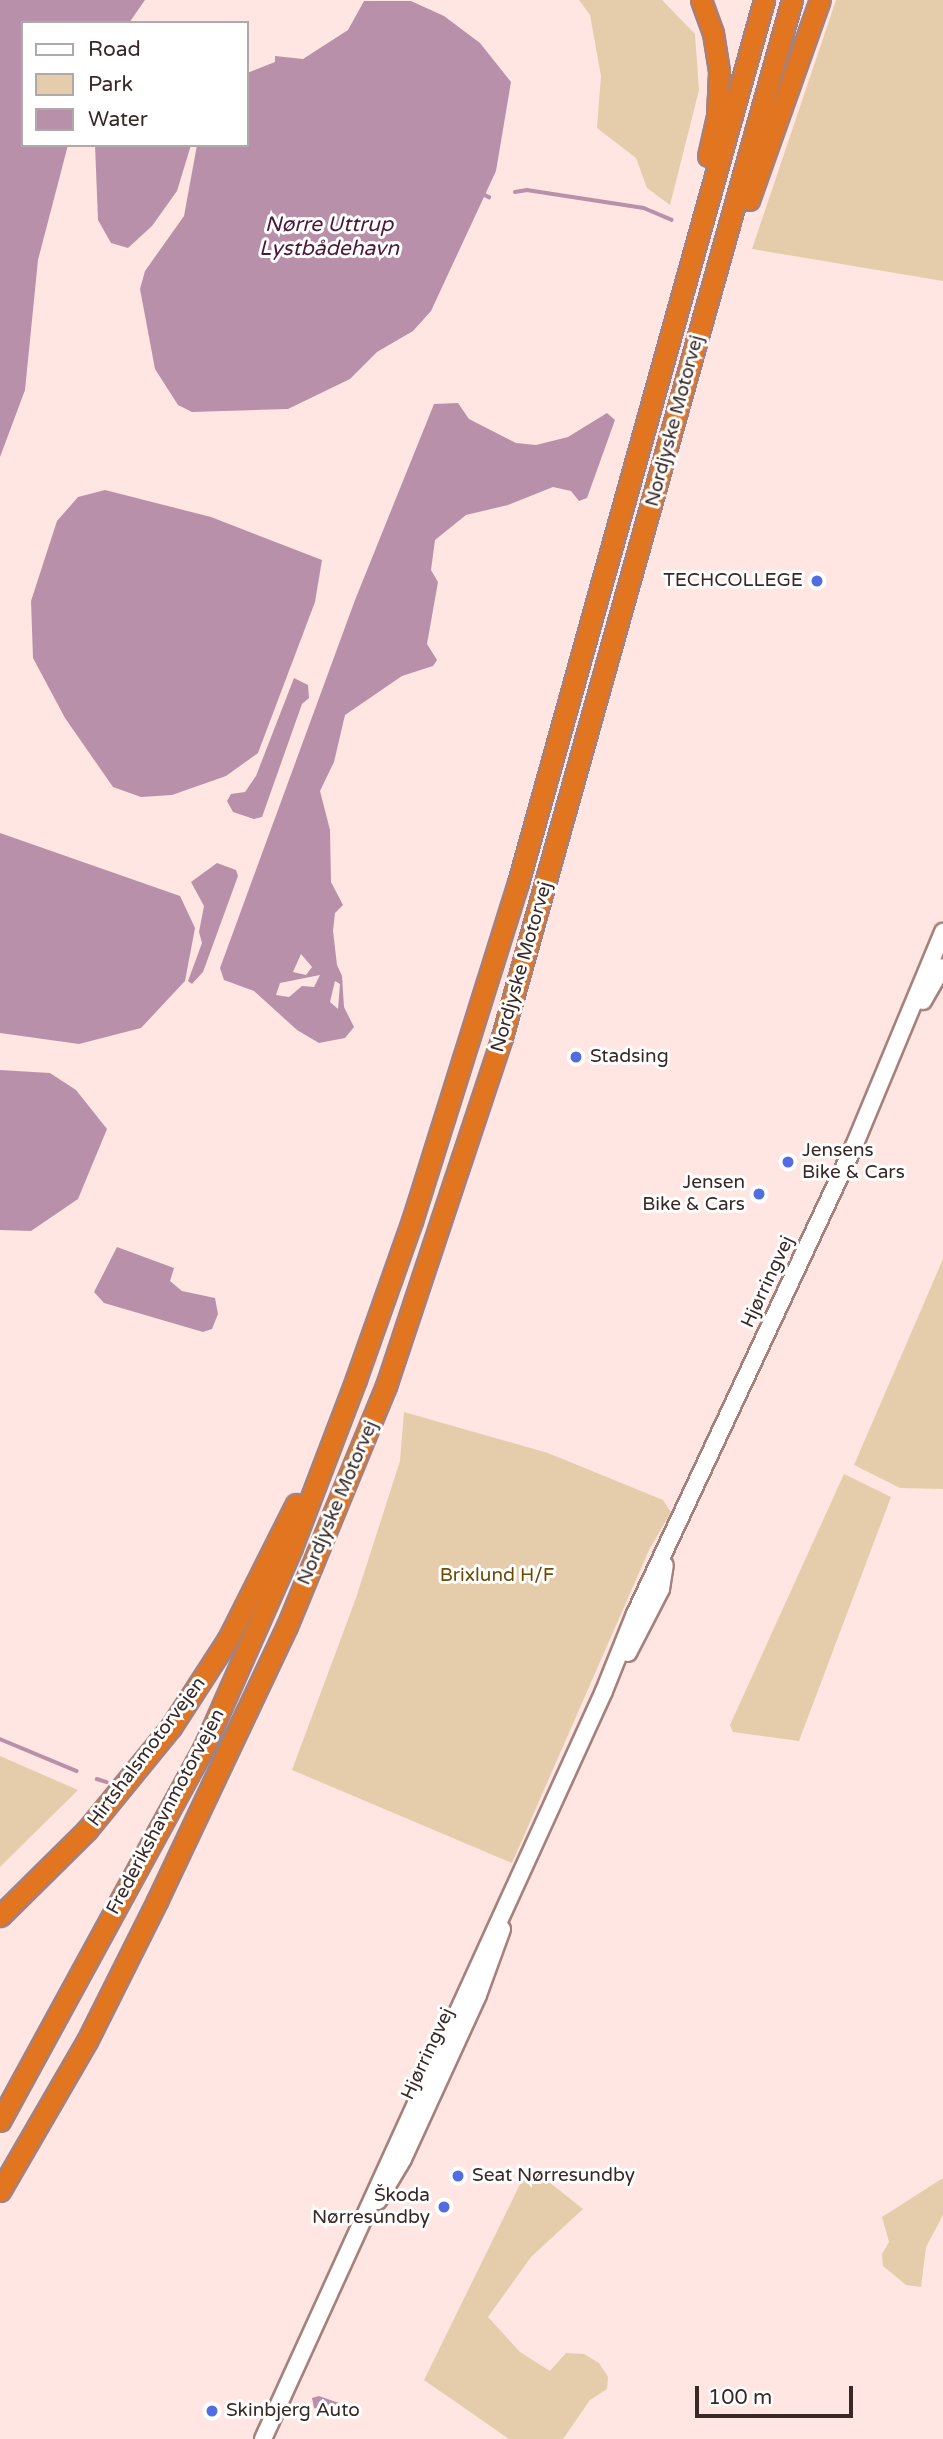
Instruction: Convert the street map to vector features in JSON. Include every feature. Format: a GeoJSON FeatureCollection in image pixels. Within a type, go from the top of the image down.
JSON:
{"type":"FeatureCollection","features":[{"type":"Feature","properties":{"kind":"highway"},"geometry":{"type":"LineString","coordinates":[[586,637],[647,377],[717,116],[717,52],[701,0]]}},
{"type":"Feature","properties":{"kind":"highway","name":"Nordjyske Motorvej"},"geometry":{"type":"LineString","coordinates":[[324,1454],[365,1355],[473,1031],[764,0]]}},
{"type":"Feature","properties":{"kind":"highway","name":"Nordjyske Motorvej"},"geometry":{"type":"LineString","coordinates":[[157,1901],[287,1626],[386,1386],[421,1289],[502,1037],[792,0]]}},
{"type":"Feature","properties":{"kind":"highway"},"geometry":{"type":"LineString","coordinates":[[650,511],[696,389],[748,203],[820,0]]}},
{"type":"Feature","properties":{"kind":"highway","name":"Frederikshavnmotorvejen"},"geometry":{"type":"LineString","coordinates":[[0,2121],[203,1749],[292,1547],[324,1454]]}},
{"type":"Feature","properties":{"kind":"highway","name":"Hirtshalsmotorvejen"},"geometry":{"type":"LineString","coordinates":[[0,1918],[131,1779],[207,1675],[324,1454]]}},
{"type":"Feature","properties":{"kind":"highway"},"geometry":{"type":"LineString","coordinates":[[0,2203],[88,2041],[157,1901]]}},
{"type":"Feature","properties":{"kind":"highway","name":"Frederikshavnmotorvejen"},"geometry":{"type":"LineString","coordinates":[[0,2164],[157,1901]]}},
{"type":"Feature","properties":{"kind":"highway"},"geometry":{"type":"LineString","coordinates":[[0,2190],[88,2041]]}},
{"type":"Feature","properties":{"kind":"main road","name":"Hjørringvej"},"geometry":{"type":"LineString","coordinates":[[263,2439],[356,2235],[403,2160],[487,1976],[517,1882],[604,1691],[657,1598],[666,1555],[907,1026],[943,932]]}},
{"type":"Feature","properties":{"kind":"main road","name":"Hjørringvej"},"geometry":{"type":"LineString","coordinates":[[907,1026],[943,967]]}},
{"type":"Feature","properties":{"kind":"green space"},"geometry":{"type":"Polygon","coordinates":[[[579,0],[662,0],[695,34],[699,90],[670,205],[647,188],[636,158],[597,128],[601,76],[590,15],[579,0]]]}},
{"type":"Feature","properties":{"kind":"green space"},"geometry":{"type":"Polygon","coordinates":[[[836,0],[943,0],[943,281],[752,249],[836,0]]]}},
{"type":"Feature","properties":{"kind":"green space"},"geometry":{"type":"Polygon","coordinates":[[[943,1259],[943,1489],[900,1488],[854,1465],[943,1259]]]}},
{"type":"Feature","properties":{"kind":"green space","name":"Brixlund H/F"},"geometry":{"type":"Polygon","coordinates":[[[404,1412],[548,1453],[663,1500],[671,1512],[649,1550],[512,1863],[292,1770],[356,1598],[400,1461],[404,1412]]]}},
{"type":"Feature","properties":{"kind":"green space"},"geometry":{"type":"Polygon","coordinates":[[[844,1474],[891,1497],[799,1741],[733,1732],[730,1725],[844,1474]]]}},
{"type":"Feature","properties":{"kind":"green space"},"geometry":{"type":"Polygon","coordinates":[[[0,1756],[78,1790],[0,1867],[0,1756]]]}},
{"type":"Feature","properties":{"kind":"green space"},"geometry":{"type":"Polygon","coordinates":[[[529,2166],[583,2209],[531,2257],[488,2317],[520,2352],[550,2371],[566,2353],[584,2354],[599,2363],[608,2377],[607,2389],[590,2400],[563,2439],[509,2439],[424,2380],[529,2166]]]}},
{"type":"Feature","properties":{"kind":"green space"},"geometry":{"type":"Polygon","coordinates":[[[943,2178],[943,2215],[926,2247],[921,2287],[906,2285],[883,2266],[882,2254],[889,2242],[882,2217],[943,2178]]]}},
{"type":"Feature","properties":{"kind":"water"},"geometry":{"type":"Polygon","coordinates":[[[0,0],[145,0],[130,21],[21,21],[21,147],[67,147],[38,260],[25,390],[0,457],[0,0]]]}},
{"type":"Feature","properties":{"kind":"water","name":"Nørre Uttrup Lystbådehavn"},"geometry":{"type":"Polygon","coordinates":[[[364,1],[411,1],[444,16],[480,43],[511,82],[496,171],[431,311],[413,331],[377,352],[350,379],[288,409],[192,412],[178,405],[155,369],[140,289],[145,271],[184,216],[197,147],[248,147],[248,73],[275,62],[275,56],[303,59],[348,30],[364,1]]]}},
{"type":"Feature","properties":{"kind":"water"},"geometry":{"type":"Polygon","coordinates":[[[95,147],[190,147],[177,191],[152,226],[128,248],[111,243],[98,220],[95,147]]]}},
{"type":"Feature","properties":{"kind":"water"},"geometry":{"type":"Polygon","coordinates":[[[458,403],[469,419],[516,443],[536,445],[568,437],[607,413],[615,420],[587,498],[579,501],[571,491],[553,487],[508,505],[466,515],[435,540],[431,570],[438,582],[427,644],[437,660],[433,666],[402,676],[345,715],[334,762],[320,791],[330,830],[331,882],[343,905],[335,913],[333,931],[337,965],[342,976],[344,1007],[354,1027],[345,1038],[319,1043],[297,1030],[254,991],[224,980],[220,968],[355,600],[434,404],[458,403]],[[301,954],[293,972],[306,975],[312,967],[301,954]],[[320,975],[280,983],[276,995],[289,997],[302,986],[314,987],[320,975]],[[335,981],[330,1002],[338,1009],[340,984],[335,981]]]}},
{"type":"Feature","properties":{"kind":"water"},"geometry":{"type":"Polygon","coordinates":[[[105,490],[211,517],[322,560],[315,602],[258,753],[226,776],[172,795],[141,797],[113,787],[65,718],[33,658],[31,601],[57,521],[78,497],[105,490]]]}},
{"type":"Feature","properties":{"kind":"water"},"geometry":{"type":"Polygon","coordinates":[[[294,678],[308,685],[309,698],[302,704],[262,817],[254,819],[233,812],[227,801],[231,794],[245,792],[256,776],[294,678]]]}},
{"type":"Feature","properties":{"kind":"water"},"geometry":{"type":"Polygon","coordinates":[[[0,833],[180,896],[195,928],[185,981],[141,1028],[79,1044],[0,1033],[0,833]]]}},
{"type":"Feature","properties":{"kind":"water"},"geometry":{"type":"Polygon","coordinates":[[[217,863],[236,870],[238,876],[203,972],[192,984],[188,981],[202,943],[199,932],[204,906],[191,882],[217,863]]]}},
{"type":"Feature","properties":{"kind":"water"},"geometry":{"type":"Polygon","coordinates":[[[0,1070],[50,1073],[76,1090],[107,1129],[78,1199],[31,1231],[0,1230],[0,1070]]]}},
{"type":"Feature","properties":{"kind":"water"},"geometry":{"type":"Polygon","coordinates":[[[117,1247],[174,1268],[170,1281],[182,1291],[215,1298],[218,1314],[212,1329],[203,1332],[104,1303],[94,1292],[117,1247]]]}},
{"type":"Feature","properties":{"kind":"water"},"geometry":{"type":"Polygon","coordinates":[[[319,2396],[339,2403],[339,2412],[314,2408],[312,2398],[319,2396]]]}},
{"type":"Feature","properties":{"kind":"waterway"},"geometry":{"type":"LineString","coordinates":[[515,192],[527,190],[644,208],[672,220]]}},
{"type":"Feature","properties":{"kind":"waterway"},"geometry":{"type":"LineString","coordinates":[[483,194],[489,197]]}},
{"type":"Feature","properties":{"kind":"waterway"},"geometry":{"type":"LineString","coordinates":[[0,1739],[77,1771]]}},
{"type":"Feature","properties":{"kind":"waterway"},"geometry":{"type":"LineString","coordinates":[[97,1779],[107,1782]]}},
{"type":"Feature","properties":{"kind":"place","name":"TECHCOLLEGE"},"geometry":{"type":"Point","coordinates":[817,581]}},
{"type":"Feature","properties":{"kind":"place","name":"Stadsing"},"geometry":{"type":"Point","coordinates":[576,1057]}},
{"type":"Feature","properties":{"kind":"place","name":"Jensens Bike & Cars"},"geometry":{"type":"Point","coordinates":[788,1162]}},
{"type":"Feature","properties":{"kind":"place","name":"Jensen Bike & Cars"},"geometry":{"type":"Point","coordinates":[759,1194]}},
{"type":"Feature","properties":{"kind":"place","name":"Seat Nørresundby"},"geometry":{"type":"Point","coordinates":[458,2176]}},
{"type":"Feature","properties":{"kind":"place","name":"Škoda Nørresundby"},"geometry":{"type":"Point","coordinates":[444,2207]}},
{"type":"Feature","properties":{"kind":"place","name":"Skinbjerg Auto"},"geometry":{"type":"Point","coordinates":[212,2411]}}]}
